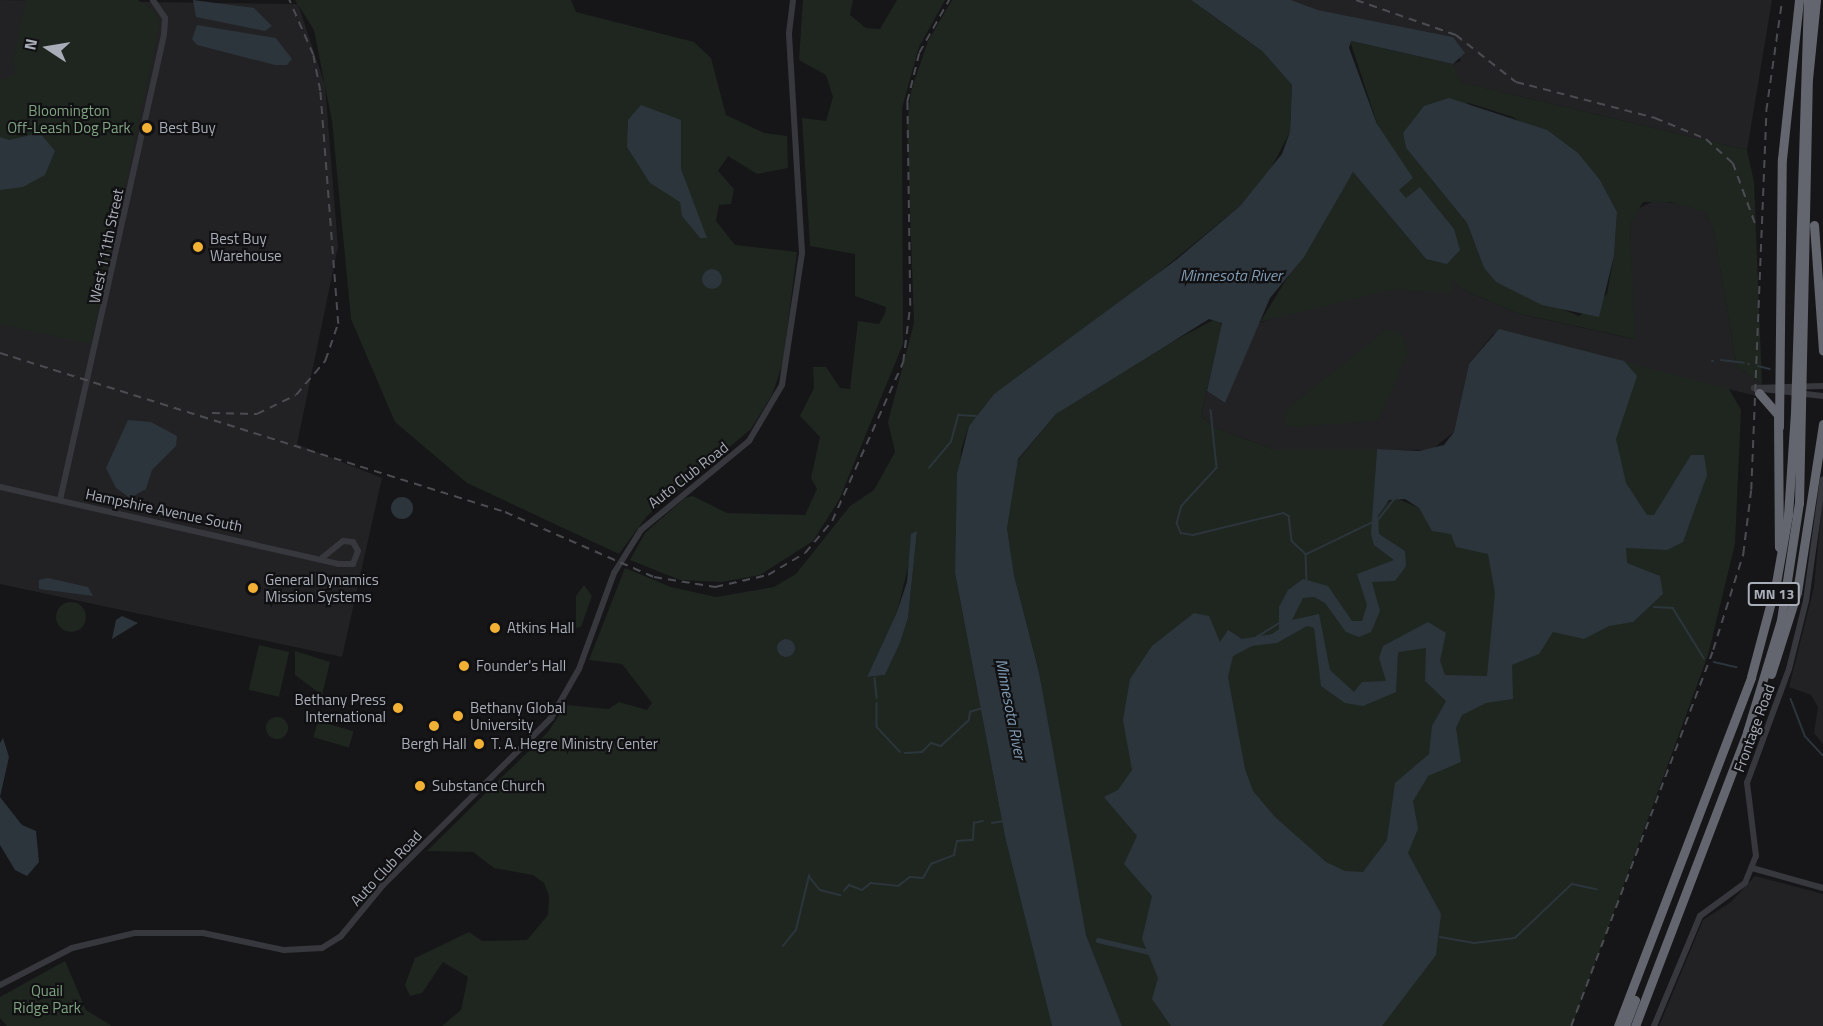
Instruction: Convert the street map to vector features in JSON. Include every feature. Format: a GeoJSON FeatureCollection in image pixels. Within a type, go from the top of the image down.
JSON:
{"type":"FeatureCollection","features":[{"type":"Feature","properties":{"kind":"highway"},"geometry":{"type":"LineString","coordinates":[[1780,563],[1782,159],[1799,0]]}},
{"type":"Feature","properties":{"kind":"highway","name":"MN 13"},"geometry":{"type":"LineString","coordinates":[[1801,367],[1808,0]]}},
{"type":"Feature","properties":{"kind":"highway","name":"MN 13"},"geometry":{"type":"LineString","coordinates":[[1641,1026],[1679,910],[1747,732],[1787,592],[1799,503],[1799,412],[1809,177],[1808,79],[1816,0]]}},
{"type":"Feature","properties":{"kind":"highway"},"geometry":{"type":"LineString","coordinates":[[1809,177],[1823,351]]}},
{"type":"Feature","properties":{"kind":"highway"},"geometry":{"type":"LineString","coordinates":[[1759,393],[1776,408],[1779,427]]}},
{"type":"Feature","properties":{"kind":"highway","name":"MN 13"},"geometry":{"type":"LineString","coordinates":[[1625,1026],[1664,906],[1751,677],[1780,563],[1799,412]]}},
{"type":"Feature","properties":{"kind":"highway"},"geometry":{"type":"LineString","coordinates":[[1747,732],[1788,630],[1823,424]]}},
{"type":"Feature","properties":{"kind":"highway"},"geometry":{"type":"LineString","coordinates":[[1618,1026],[1664,906]]}},
{"type":"Feature","properties":{"kind":"highway"},"geometry":{"type":"LineString","coordinates":[[1635,1026],[1679,910]]}},
{"type":"Feature","properties":{"kind":"street","name":"West 111th Street"},"geometry":{"type":"LineString","coordinates":[[60,500],[164,34],[165,18],[153,0]]}},
{"type":"Feature","properties":{"kind":"street","name":"Auto Club Road"},"geometry":{"type":"LineString","coordinates":[[0,985],[72,948],[135,933],[203,933],[300,952],[322,948],[341,936],[383,885],[551,718],[577,673],[614,573],[626,552],[655,515],[749,441],[776,401],[785,374],[802,253],[790,42],[793,0]]}},
{"type":"Feature","properties":{"kind":"street"},"geometry":{"type":"LineString","coordinates":[[1781,390],[1823,386]]}},
{"type":"Feature","properties":{"kind":"street"},"geometry":{"type":"LineString","coordinates":[[1759,393],[1754,388],[1823,396]]}},
{"type":"Feature","properties":{"kind":"street","name":"Frontage Road"},"geometry":{"type":"LineString","coordinates":[[1752,868],[1756,836],[1747,812],[1747,783],[1789,669],[1804,610],[1823,479]]}},
{"type":"Feature","properties":{"kind":"street","name":"Hampshire Avenue South"},"geometry":{"type":"LineString","coordinates":[[0,487],[323,557],[348,565],[358,551],[353,542],[343,541],[323,557]]}},
{"type":"Feature","properties":{"kind":"street"},"geometry":{"type":"LineString","coordinates":[[1654,1026],[1700,916],[1745,883],[1752,868],[1823,888]]}},
{"type":"Feature","properties":{"kind":"shaded area"},"geometry":{"type":"Polygon","coordinates":[[[0,0],[298,4],[325,85],[338,247],[297,444],[382,478],[342,657],[0,584],[0,0]]]}},
{"type":"Feature","properties":{"kind":"shaded area"},"geometry":{"type":"Polygon","coordinates":[[[1291,0],[1772,0],[1747,150],[1459,82],[1453,64],[1461,61],[1453,37],[1318,10],[1291,0]]]}},
{"type":"Feature","properties":{"kind":"shaded area"},"geometry":{"type":"Polygon","coordinates":[[[1654,201],[1696,205],[1706,212],[1714,231],[1737,367],[1762,384],[1761,397],[1494,333],[1469,364],[1454,432],[1431,450],[1273,449],[1215,428],[1201,416],[1207,391],[1225,403],[1256,324],[1436,264],[1463,290],[1520,314],[1634,339],[1630,224],[1635,210],[1654,201]]]}},
{"type":"Feature","properties":{"kind":"shaded area"},"geometry":{"type":"Polygon","coordinates":[[[1823,494],[1823,744],[1814,733],[1818,707],[1811,695],[1789,687],[1814,587],[1823,494]]]}},
{"type":"Feature","properties":{"kind":"shaded area"},"geometry":{"type":"Polygon","coordinates":[[[1755,876],[1823,894],[1823,1026],[1659,1026],[1703,920],[1731,902],[1755,876]]]}},
{"type":"Feature","properties":{"kind":"green space","name":"Bloomington Off-Leash Dog Park"},"geometry":{"type":"Polygon","coordinates":[[[26,0],[138,0],[156,12],[160,23],[91,344],[0,324],[0,86],[1,80],[15,75],[13,60],[26,0]]]}},
{"type":"Feature","properties":{"kind":"green space"},"geometry":{"type":"Polygon","coordinates":[[[295,0],[571,0],[576,12],[694,42],[711,58],[726,115],[764,133],[787,136],[788,168],[757,174],[728,156],[718,171],[734,189],[731,204],[719,205],[716,221],[735,245],[797,252],[783,363],[772,395],[751,429],[647,516],[619,554],[467,483],[395,422],[351,319],[332,121],[314,30],[295,0]]]}},
{"type":"Feature","properties":{"kind":"green space"},"geometry":{"type":"Polygon","coordinates":[[[803,0],[853,0],[850,15],[866,28],[880,29],[897,0],[945,0],[919,47],[902,108],[903,344],[839,500],[813,541],[760,575],[722,582],[680,580],[630,560],[645,533],[685,498],[693,496],[727,513],[805,515],[817,489],[811,478],[820,437],[800,416],[814,388],[813,367],[826,367],[840,388],[850,389],[858,321],[879,324],[885,314],[886,307],[855,296],[855,254],[810,246],[802,118],[826,121],[833,97],[826,75],[799,60],[803,0]]]}},
{"type":"Feature","properties":{"kind":"green space"},"geometry":{"type":"Polygon","coordinates":[[[952,0],[1191,0],[1262,51],[1292,85],[1290,132],[1266,178],[1240,206],[1152,278],[1190,286],[1036,366],[994,394],[969,426],[961,450],[955,573],[1005,837],[1052,1026],[442,1026],[461,1010],[468,977],[443,962],[422,993],[410,996],[405,985],[415,958],[469,932],[482,941],[527,940],[548,915],[549,896],[544,883],[533,875],[494,868],[473,852],[427,851],[548,732],[566,705],[609,709],[619,702],[647,710],[652,703],[622,664],[589,660],[625,568],[671,587],[716,597],[774,587],[796,574],[850,506],[874,490],[895,452],[888,422],[914,323],[907,123],[911,91],[928,41],[952,0]],[[917,531],[897,612],[867,677],[885,675],[900,643],[908,618],[917,531]]]}},
{"type":"Feature","properties":{"kind":"green space"},"geometry":{"type":"Polygon","coordinates":[[[1350,41],[1453,64],[1460,82],[1747,150],[1754,182],[1762,384],[1737,367],[1714,232],[1706,212],[1671,202],[1643,202],[1630,224],[1635,339],[1520,314],[1463,290],[1451,279],[1453,293],[1393,289],[1260,322],[1353,172],[1426,259],[1420,188],[1405,199],[1399,190],[1350,41]],[[1469,103],[1403,133],[1406,148],[1467,223],[1484,268],[1496,282],[1579,316],[1607,294],[1614,256],[1617,212],[1600,180],[1513,117],[1469,103]]]}},
{"type":"Feature","properties":{"kind":"green space"},"geometry":{"type":"Polygon","coordinates":[[[1217,318],[1222,325],[1201,416],[1215,428],[1273,449],[1377,449],[1372,530],[1383,505],[1396,498],[1419,508],[1433,530],[1469,364],[1499,329],[1729,389],[1741,410],[1735,544],[1708,655],[1572,1026],[1122,1026],[1086,935],[1071,867],[1039,671],[1014,575],[1007,528],[1008,492],[1018,460],[1056,414],[1138,360],[1217,318]]]}},
{"type":"Feature","properties":{"kind":"green space"},"geometry":{"type":"Polygon","coordinates":[[[1387,329],[1401,333],[1408,353],[1378,421],[1287,427],[1284,417],[1293,404],[1387,329]]]}},
{"type":"Feature","properties":{"kind":"green space"},"geometry":{"type":"Polygon","coordinates":[[[584,585],[592,596],[581,627],[576,628],[576,596],[584,585]]]}},
{"type":"Feature","properties":{"kind":"green space"},"geometry":{"type":"Polygon","coordinates":[[[71,602],[82,606],[86,617],[82,628],[71,632],[60,628],[56,617],[60,606],[71,602]]]}},
{"type":"Feature","properties":{"kind":"green space"},"geometry":{"type":"Polygon","coordinates":[[[259,645],[289,652],[279,697],[249,690],[259,645]]]}},
{"type":"Feature","properties":{"kind":"green space"},"geometry":{"type":"Polygon","coordinates":[[[295,651],[330,662],[322,695],[295,675],[295,651]]]}},
{"type":"Feature","properties":{"kind":"green space"},"geometry":{"type":"Polygon","coordinates":[[[273,717],[281,717],[288,724],[288,732],[281,739],[273,739],[266,732],[266,724],[273,717]]]}},
{"type":"Feature","properties":{"kind":"green space"},"geometry":{"type":"Polygon","coordinates":[[[318,721],[354,731],[349,748],[313,737],[318,721]]]}},
{"type":"Feature","properties":{"kind":"green space","name":"Quail Ridge Park"},"geometry":{"type":"Polygon","coordinates":[[[65,961],[86,1010],[112,1026],[7,1026],[0,1018],[0,997],[65,961]]]}},
{"type":"Feature","properties":{"kind":"water"},"geometry":{"type":"Polygon","coordinates":[[[193,0],[254,8],[272,26],[265,31],[196,17],[193,0]]]}},
{"type":"Feature","properties":{"kind":"water","name":"Minnesota River"},"geometry":{"type":"Polygon","coordinates":[[[1191,0],[1291,0],[1318,10],[1453,37],[1465,53],[1453,64],[1351,41],[1349,48],[1377,124],[1413,178],[1399,190],[1406,198],[1420,187],[1454,229],[1460,250],[1447,264],[1426,259],[1353,172],[1304,257],[1270,298],[1225,403],[1207,391],[1222,323],[1209,319],[1056,414],[1018,459],[1007,528],[1014,575],[1039,672],[1086,935],[1122,1026],[1052,1026],[1005,837],[955,573],[957,474],[969,426],[994,394],[1176,260],[1240,206],[1282,154],[1290,132],[1292,85],[1262,51],[1191,0]]]}},
{"type":"Feature","properties":{"kind":"water"},"geometry":{"type":"Polygon","coordinates":[[[197,25],[276,38],[292,59],[287,65],[275,65],[197,45],[192,39],[197,25]]]}},
{"type":"Feature","properties":{"kind":"water"},"geometry":{"type":"Polygon","coordinates":[[[1449,98],[1547,130],[1578,153],[1600,180],[1617,212],[1614,256],[1599,317],[1542,305],[1496,282],[1484,268],[1467,223],[1406,148],[1403,133],[1424,106],[1449,98]]]}},
{"type":"Feature","properties":{"kind":"water"},"geometry":{"type":"Polygon","coordinates":[[[641,105],[681,120],[681,169],[707,238],[700,238],[682,216],[680,202],[650,183],[627,147],[628,120],[641,105]]]}},
{"type":"Feature","properties":{"kind":"water"},"geometry":{"type":"Polygon","coordinates":[[[40,133],[55,151],[45,175],[23,187],[0,190],[0,137],[9,140],[40,133]]]}},
{"type":"Feature","properties":{"kind":"water"},"geometry":{"type":"Polygon","coordinates":[[[708,269],[716,269],[722,275],[722,283],[716,289],[708,289],[702,283],[702,275],[708,269]]]}},
{"type":"Feature","properties":{"kind":"water"},"geometry":{"type":"Polygon","coordinates":[[[1499,329],[1624,361],[1637,376],[1616,439],[1626,483],[1647,515],[1654,515],[1691,455],[1704,455],[1707,475],[1683,542],[1667,550],[1626,548],[1627,563],[1660,576],[1663,594],[1633,622],[1609,626],[1584,639],[1553,632],[1539,654],[1512,665],[1513,699],[1486,703],[1462,715],[1456,728],[1461,762],[1428,776],[1413,801],[1418,829],[1408,853],[1441,914],[1436,955],[1382,1026],[1171,1026],[1152,999],[1158,978],[1142,939],[1152,896],[1124,864],[1137,836],[1104,797],[1118,790],[1132,770],[1123,720],[1130,679],[1152,646],[1194,613],[1209,616],[1220,642],[1228,630],[1242,639],[1272,634],[1279,629],[1279,607],[1288,590],[1303,579],[1328,586],[1352,621],[1362,621],[1367,605],[1357,574],[1394,560],[1374,545],[1371,534],[1377,449],[1419,451],[1444,445],[1454,432],[1469,364],[1499,329]],[[1405,499],[1389,500],[1378,516],[1379,534],[1405,551],[1406,566],[1395,581],[1372,582],[1380,611],[1371,632],[1359,637],[1346,632],[1325,603],[1314,597],[1303,598],[1292,620],[1319,614],[1330,670],[1354,692],[1362,682],[1386,681],[1379,658],[1383,646],[1428,622],[1446,633],[1440,661],[1445,675],[1487,676],[1495,593],[1488,554],[1456,547],[1451,534],[1432,531],[1419,508],[1405,499]],[[1307,626],[1277,643],[1252,646],[1233,656],[1228,677],[1245,769],[1253,791],[1275,817],[1326,862],[1345,871],[1363,872],[1387,840],[1395,783],[1429,754],[1432,726],[1446,701],[1425,681],[1426,648],[1398,652],[1396,692],[1363,706],[1345,703],[1321,686],[1314,628],[1307,626]]]}},
{"type":"Feature","properties":{"kind":"water"},"geometry":{"type":"Polygon","coordinates":[[[128,420],[151,422],[177,436],[176,446],[152,470],[146,489],[130,498],[116,488],[106,468],[128,420]]]}},
{"type":"Feature","properties":{"kind":"water"},"geometry":{"type":"Polygon","coordinates":[[[402,497],[410,500],[413,508],[410,516],[402,519],[394,516],[391,508],[394,500],[402,497]]]}},
{"type":"Feature","properties":{"kind":"water"},"geometry":{"type":"Polygon","coordinates":[[[917,531],[908,618],[900,643],[885,675],[867,677],[897,612],[907,582],[911,534],[917,531]]]}},
{"type":"Feature","properties":{"kind":"water"},"geometry":{"type":"Polygon","coordinates":[[[48,578],[88,587],[93,596],[39,589],[39,580],[48,578]]]}},
{"type":"Feature","properties":{"kind":"water"},"geometry":{"type":"Polygon","coordinates":[[[122,616],[138,623],[112,639],[116,620],[122,616]]]}},
{"type":"Feature","properties":{"kind":"water"},"geometry":{"type":"Polygon","coordinates":[[[786,639],[792,642],[795,648],[792,654],[786,657],[780,654],[777,648],[780,642],[786,639]]]}},
{"type":"Feature","properties":{"kind":"water"},"geometry":{"type":"Polygon","coordinates":[[[3,738],[9,757],[0,797],[0,743],[3,738]]]}},
{"type":"Feature","properties":{"kind":"water"},"geometry":{"type":"Polygon","coordinates":[[[0,797],[22,825],[36,831],[39,862],[27,876],[15,870],[0,845],[0,797]]]}},
{"type":"Feature","properties":{"kind":"waterway"},"geometry":{"type":"LineString","coordinates":[[1721,360],[1744,363]]}},
{"type":"Feature","properties":{"kind":"waterway"},"geometry":{"type":"LineString","coordinates":[[1758,366],[1770,369]]}},
{"type":"Feature","properties":{"kind":"waterway"},"geometry":{"type":"LineString","coordinates":[[1211,410],[1217,468],[1182,506],[1177,523],[1181,533],[1193,535],[1283,513],[1289,516],[1292,541],[1306,554],[1307,581]]}},
{"type":"Feature","properties":{"kind":"waterway"},"geometry":{"type":"LineString","coordinates":[[929,468],[951,442],[958,415],[976,416]]}},
{"type":"Feature","properties":{"kind":"waterway"},"geometry":{"type":"LineString","coordinates":[[1378,520],[1397,496]]}},
{"type":"Feature","properties":{"kind":"waterway"},"geometry":{"type":"LineString","coordinates":[[1307,554],[1373,522]]}},
{"type":"Feature","properties":{"kind":"waterway"},"geometry":{"type":"LineString","coordinates":[[1654,607],[1673,608],[1704,658]]}},
{"type":"Feature","properties":{"kind":"waterway"},"geometry":{"type":"LineString","coordinates":[[1257,637],[1278,624]]}},
{"type":"Feature","properties":{"kind":"waterway"},"geometry":{"type":"LineString","coordinates":[[1714,662],[1736,667]]}},
{"type":"Feature","properties":{"kind":"waterway"},"geometry":{"type":"LineString","coordinates":[[875,678],[877,698]]}},
{"type":"Feature","properties":{"kind":"waterway"},"geometry":{"type":"LineString","coordinates":[[1791,699],[1805,736],[1823,755]]}},
{"type":"Feature","properties":{"kind":"waterway"},"geometry":{"type":"LineString","coordinates":[[877,703],[877,727],[900,752]]}},
{"type":"Feature","properties":{"kind":"waterway"},"geometry":{"type":"LineString","coordinates":[[905,753],[922,752],[931,743],[941,746],[969,720],[970,712],[982,708]]}},
{"type":"Feature","properties":{"kind":"waterway"},"geometry":{"type":"LineString","coordinates":[[844,891],[849,885],[862,890],[871,883],[898,886],[910,877],[923,878],[931,864],[954,855],[957,841],[973,840],[974,823],[983,821]]}},
{"type":"Feature","properties":{"kind":"waterway"},"geometry":{"type":"LineString","coordinates":[[992,823],[1003,821]]}},
{"type":"Feature","properties":{"kind":"waterway"},"geometry":{"type":"LineString","coordinates":[[783,946],[796,930],[809,876],[820,890],[840,895]]}},
{"type":"Feature","properties":{"kind":"waterway"},"geometry":{"type":"LineString","coordinates":[[1440,937],[1475,943],[1515,938],[1572,884],[1596,889]]}},
{"type":"Feature","properties":{"kind":"waterway"},"geometry":{"type":"LineString","coordinates":[[1098,940],[1154,953]]}},
{"type":"Feature","properties":{"kind":"railway"},"geometry":{"type":"LineString","coordinates":[[212,413],[257,414],[296,395],[325,361],[338,324],[320,91],[313,55],[289,0]]}},
{"type":"Feature","properties":{"kind":"railway"},"geometry":{"type":"LineString","coordinates":[[0,353],[505,512],[654,577],[715,587],[768,575],[805,553],[832,521],[903,362],[910,306],[907,102],[919,53],[949,0]]}},
{"type":"Feature","properties":{"kind":"railway"},"geometry":{"type":"LineString","coordinates":[[1356,0],[1456,35],[1516,82],[1655,118],[1706,139],[1733,163],[1755,223]]}},
{"type":"Feature","properties":{"kind":"railway"},"geometry":{"type":"LineString","coordinates":[[1571,1026],[1713,650],[1743,554],[1751,490],[1766,111],[1782,0]]}},
{"type":"Feature","properties":{"kind":"place","name":"Best Buy"},"geometry":{"type":"Point","coordinates":[147,128]}},
{"type":"Feature","properties":{"kind":"place","name":"Best Buy Warehouse"},"geometry":{"type":"Point","coordinates":[198,247]}},
{"type":"Feature","properties":{"kind":"place","name":"General Dynamics Mission Systems"},"geometry":{"type":"Point","coordinates":[253,588]}},
{"type":"Feature","properties":{"kind":"place","name":"Atkins Hall"},"geometry":{"type":"Point","coordinates":[495,628]}},
{"type":"Feature","properties":{"kind":"place","name":"Founder's Hall"},"geometry":{"type":"Point","coordinates":[464,666]}},
{"type":"Feature","properties":{"kind":"place","name":"Bethany Press International"},"geometry":{"type":"Point","coordinates":[398,708]}},
{"type":"Feature","properties":{"kind":"place","name":"Bethany Global University"},"geometry":{"type":"Point","coordinates":[458,716]}},
{"type":"Feature","properties":{"kind":"place","name":"Bergh Hall"},"geometry":{"type":"Point","coordinates":[434,726]}},
{"type":"Feature","properties":{"kind":"place","name":"T. A. Hegre Ministry Center"},"geometry":{"type":"Point","coordinates":[479,744]}},
{"type":"Feature","properties":{"kind":"place","name":"Substance Church"},"geometry":{"type":"Point","coordinates":[420,786]}}]}
